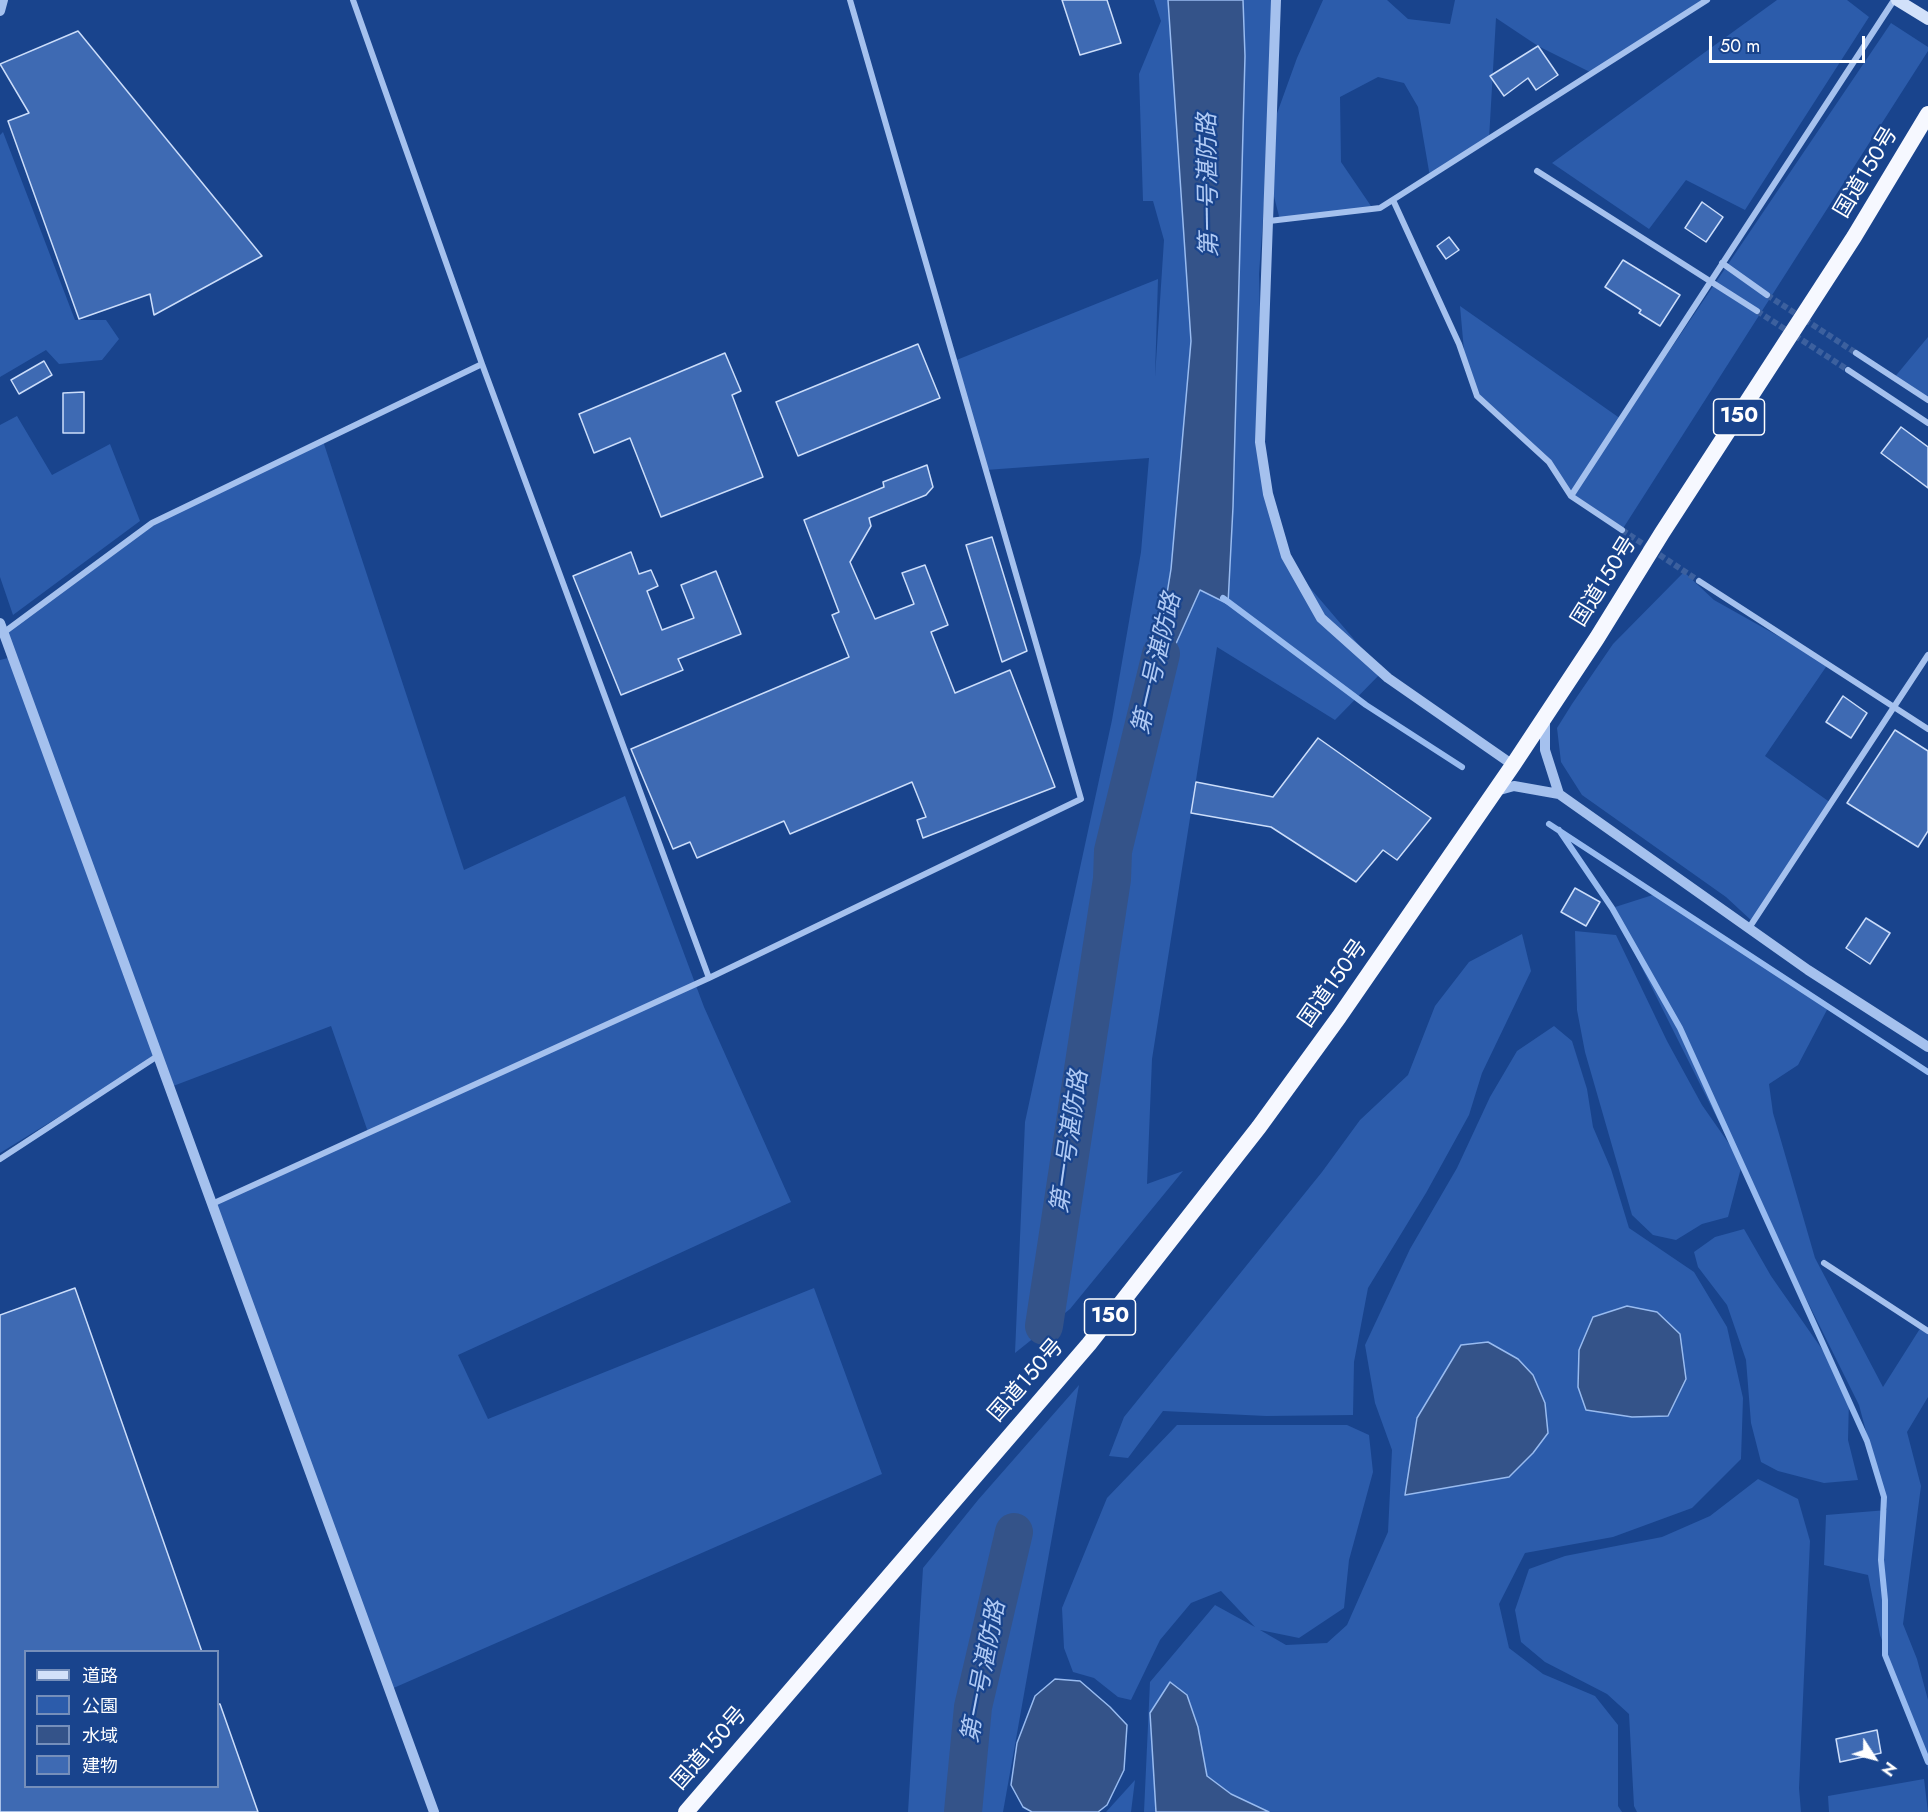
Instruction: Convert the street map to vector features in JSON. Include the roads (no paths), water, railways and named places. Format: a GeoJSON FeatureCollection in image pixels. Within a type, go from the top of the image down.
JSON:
{"type":"FeatureCollection","features":[{"type":"Feature","properties":{"kind":"highway","name":"国道150号"},"geometry":{"type":"LineString","coordinates":[[686,1812],[1081,1353],[1159,1256],[1339,1017],[1545,717],[1854,237],[1928,114]]}},
{"type":"Feature","properties":{"kind":"main road"},"geometry":{"type":"LineString","coordinates":[[1896,0],[1928,19]]}},
{"type":"Feature","properties":{"kind":"street"},"geometry":{"type":"LineString","coordinates":[[0,10],[3,0]]}},
{"type":"Feature","properties":{"kind":"street"},"geometry":{"type":"LineString","coordinates":[[353,0],[482,364],[709,978]]}},
{"type":"Feature","properties":{"kind":"street"},"geometry":{"type":"LineString","coordinates":[[211,1204],[709,978],[1081,799],[850,0]]}},
{"type":"Feature","properties":{"kind":"street"},"geometry":{"type":"LineString","coordinates":[[1276,0],[1260,442],[1268,494],[1286,556],[1321,618],[1388,678],[1513,765]]}},
{"type":"Feature","properties":{"kind":"street"},"geometry":{"type":"LineString","coordinates":[[1269,222],[1380,208],[1707,0]]}},
{"type":"Feature","properties":{"kind":"street"},"geometry":{"type":"LineString","coordinates":[[1571,496],[1896,0]]}},
{"type":"Feature","properties":{"kind":"street"},"geometry":{"type":"LineString","coordinates":[[1537,171],[1757,311]]}},
{"type":"Feature","properties":{"kind":"street"},"geometry":{"type":"LineString","coordinates":[[1393,200],[1459,344],[1477,396],[1549,462],[1571,496],[1622,530]]}},
{"type":"Feature","properties":{"kind":"street"},"geometry":{"type":"LineString","coordinates":[[1722,263],[1767,295]]}},
{"type":"Feature","properties":{"kind":"street"},"geometry":{"type":"LineString","coordinates":[[1856,353],[1928,400]]}},
{"type":"Feature","properties":{"kind":"street"},"geometry":{"type":"LineString","coordinates":[[434,1812],[156,1057],[2,628],[152,523],[482,364]]}},
{"type":"Feature","properties":{"kind":"street"},"geometry":{"type":"LineString","coordinates":[[1848,370],[1928,423]]}},
{"type":"Feature","properties":{"kind":"street"},"geometry":{"type":"LineString","coordinates":[[1699,582],[1928,729]]}},
{"type":"Feature","properties":{"kind":"street"},"geometry":{"type":"LineString","coordinates":[[1749,928],[1928,655]]}},
{"type":"Feature","properties":{"kind":"street"},"geometry":{"type":"LineString","coordinates":[[1545,717],[1545,750],[1559,794]]}},
{"type":"Feature","properties":{"kind":"street"},"geometry":{"type":"LineString","coordinates":[[1495,791],[1514,786],[1559,794],[1749,928],[1928,1047]]}},
{"type":"Feature","properties":{"kind":"street"},"geometry":{"type":"LineString","coordinates":[[0,1159],[156,1057]]}},
{"type":"Feature","properties":{"kind":"street"},"geometry":{"type":"LineString","coordinates":[[1824,1263],[1928,1331]]}},
{"type":"Feature","properties":{"kind":"water"},"geometry":{"type":"Polygon","coordinates":[[[1168,0],[1243,0],[1245,56],[1233,507],[1228,604],[1200,590],[1149,704],[1171,569],[1191,341],[1168,0]]]}},
{"type":"Feature","properties":{"kind":"water"},"geometry":{"type":"Polygon","coordinates":[[[1627,1306],[1657,1312],[1680,1334],[1686,1379],[1668,1416],[1632,1417],[1586,1410],[1578,1387],[1579,1350],[1593,1317],[1627,1306]]]}},
{"type":"Feature","properties":{"kind":"water"},"geometry":{"type":"Polygon","coordinates":[[[1488,1342],[1518,1359],[1533,1375],[1545,1403],[1548,1433],[1533,1453],[1509,1477],[1405,1495],[1417,1418],[1461,1345],[1488,1342]]]}},
{"type":"Feature","properties":{"kind":"water"},"geometry":{"type":"Polygon","coordinates":[[[1055,1679],[1080,1681],[1127,1725],[1124,1770],[1107,1805],[1098,1812],[1032,1812],[1023,1807],[1011,1785],[1017,1743],[1035,1696],[1055,1679]]]}},
{"type":"Feature","properties":{"kind":"water"},"geometry":{"type":"Polygon","coordinates":[[[1170,1682],[1187,1695],[1198,1727],[1207,1776],[1231,1794],[1269,1812],[1156,1812],[1150,1713],[1170,1682]]]}},
{"type":"Feature","properties":{"kind":"waterway"},"geometry":{"type":"LineString","coordinates":[[1223,598],[1366,705],[1462,767]]}},
{"type":"Feature","properties":{"kind":"waterway","name":"第一号湛防路"},"geometry":{"type":"LineString","coordinates":[[1044,1326],[1112,879],[1113,851],[1161,654]]}},
{"type":"Feature","properties":{"kind":"waterway"},"geometry":{"type":"LineString","coordinates":[[1549,824],[1928,1072]]}},
{"type":"Feature","properties":{"kind":"waterway"},"geometry":{"type":"LineString","coordinates":[[1559,830],[1612,908],[1680,1028],[1867,1441],[1884,1497],[1881,1560],[1885,1600],[1885,1655],[1928,1762]]}},
{"type":"Feature","properties":{"kind":"waterway","name":"第一号湛防路"},"geometry":{"type":"LineString","coordinates":[[963,1812],[973,1707],[1014,1532]]}},
{"type":"Feature","properties":{"kind":"tunnel"},"geometry":{"type":"LineString","coordinates":[[1767,295],[1856,353]]}},
{"type":"Feature","properties":{"kind":"tunnel"},"geometry":{"type":"LineString","coordinates":[[1757,311],[1848,370]]}},
{"type":"Feature","properties":{"kind":"tunnel"},"geometry":{"type":"LineString","coordinates":[[1622,530],[1699,581]]}}]}
